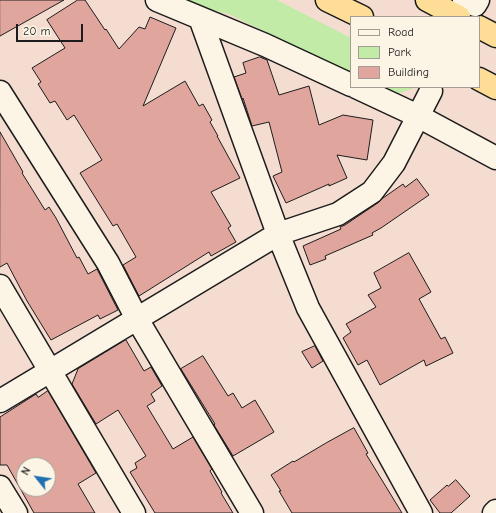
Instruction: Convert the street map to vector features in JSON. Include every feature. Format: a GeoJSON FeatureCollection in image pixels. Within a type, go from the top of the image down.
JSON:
{"type":"FeatureCollection","features":[{"type":"Feature","properties":{"kind":"highway"},"geometry":{"type":"LineString","coordinates":[[327,0],[360,16]]}},
{"type":"Feature","properties":{"kind":"highway"},"geometry":{"type":"LineString","coordinates":[[427,0],[457,16]]}},
{"type":"Feature","properties":{"kind":"highway"},"geometry":{"type":"LineString","coordinates":[[480,28],[496,36]]}},
{"type":"Feature","properties":{"kind":"highway"},"geometry":{"type":"LineString","coordinates":[[480,80],[496,88]]}},
{"type":"Feature","properties":{"kind":"street"},"geometry":{"type":"LineString","coordinates":[[157,0],[265,45],[350,85]]}},
{"type":"Feature","properties":{"kind":"street"},"geometry":{"type":"LineString","coordinates":[[464,0],[475,5],[478,0]]}},
{"type":"Feature","properties":{"kind":"street"},"geometry":{"type":"LineString","coordinates":[[200,18],[278,234],[308,308],[421,513]]}},
{"type":"Feature","properties":{"kind":"street"},"geometry":{"type":"LineString","coordinates":[[358,88],[418,116],[496,158]]}},
{"type":"Feature","properties":{"kind":"street"},"geometry":{"type":"LineString","coordinates":[[0,401],[278,234],[338,214],[372,192],[394,163],[431,91]]}},
{"type":"Feature","properties":{"kind":"street"},"geometry":{"type":"LineString","coordinates":[[0,92],[108,264],[137,319],[252,513]]}},
{"type":"Feature","properties":{"kind":"street"},"geometry":{"type":"LineString","coordinates":[[0,286],[134,513]]}},
{"type":"Feature","properties":{"kind":"street"},"geometry":{"type":"LineString","coordinates":[[0,487],[16,513]]}},
{"type":"Feature","properties":{"kind":"green space"},"geometry":{"type":"Polygon","coordinates":[[[182,0],[277,0],[350,37],[350,74],[229,14],[199,7],[182,0]]]}},
{"type":"Feature","properties":{"kind":"green space"},"geometry":{"type":"Polygon","coordinates":[[[380,88],[414,88],[397,94],[387,92],[380,88]]]}},
{"type":"Feature","properties":{"kind":"building"},"geometry":{"type":"Polygon","coordinates":[[[0,0],[64,0],[0,36],[0,0]]]}},
{"type":"Feature","properties":{"kind":"building"},"geometry":{"type":"Polygon","coordinates":[[[78,0],[85,0],[119,49],[139,27],[145,29],[150,17],[176,28],[143,106],[185,81],[199,106],[203,104],[212,120],[210,122],[217,136],[240,178],[211,192],[231,226],[228,228],[236,242],[211,256],[209,252],[139,296],[123,265],[136,257],[117,224],[113,226],[80,173],[102,160],[74,115],[67,120],[55,101],[50,103],[38,84],[41,82],[32,68],[65,48],[47,20],[78,0]]]}},
{"type":"Feature","properties":{"kind":"building"},"geometry":{"type":"Polygon","coordinates":[[[260,57],[267,60],[279,95],[309,86],[319,125],[343,115],[373,120],[367,160],[337,155],[347,178],[329,186],[329,184],[286,203],[273,176],[282,172],[269,122],[252,126],[243,98],[242,99],[234,77],[246,73],[243,63],[260,57]]]}},
{"type":"Feature","properties":{"kind":"building"},"geometry":{"type":"Polygon","coordinates":[[[0,132],[23,172],[22,173],[45,210],[49,207],[77,258],[79,257],[88,274],[97,269],[118,310],[100,319],[98,315],[51,340],[27,301],[7,263],[0,267],[0,132]]]}},
{"type":"Feature","properties":{"kind":"building"},"geometry":{"type":"Polygon","coordinates":[[[417,179],[429,195],[372,233],[373,235],[325,256],[326,259],[310,265],[303,246],[341,229],[340,227],[379,202],[403,184],[405,187],[417,179]]]}},
{"type":"Feature","properties":{"kind":"building"},"geometry":{"type":"Polygon","coordinates":[[[409,253],[431,292],[419,299],[441,339],[445,337],[453,353],[426,366],[424,360],[380,385],[367,360],[358,365],[343,338],[351,332],[346,324],[376,307],[368,295],[381,288],[374,273],[409,253]]]}},
{"type":"Feature","properties":{"kind":"building"},"geometry":{"type":"Polygon","coordinates":[[[126,340],[144,371],[151,367],[162,386],[151,394],[155,401],[147,406],[173,449],[193,437],[212,469],[210,471],[233,513],[155,513],[130,472],[137,468],[135,463],[146,456],[118,410],[96,424],[72,384],[78,369],[126,340]]]}},
{"type":"Feature","properties":{"kind":"building"},"geometry":{"type":"Polygon","coordinates":[[[315,346],[323,361],[312,368],[302,352],[315,346]]]}},
{"type":"Feature","properties":{"kind":"building"},"geometry":{"type":"Polygon","coordinates":[[[203,356],[228,396],[233,393],[242,408],[255,400],[274,432],[233,456],[181,369],[203,356]]]}},
{"type":"Feature","properties":{"kind":"building"},"geometry":{"type":"Polygon","coordinates":[[[48,391],[96,473],[78,484],[95,513],[34,513],[25,497],[56,497],[56,457],[16,457],[16,481],[7,465],[0,465],[0,417],[36,394],[38,397],[48,391]]]}},
{"type":"Feature","properties":{"kind":"building"},"geometry":{"type":"Polygon","coordinates":[[[354,428],[368,453],[366,454],[402,513],[292,513],[271,475],[293,461],[294,462],[354,428]]]}},
{"type":"Feature","properties":{"kind":"building"},"geometry":{"type":"Polygon","coordinates":[[[456,480],[470,496],[451,513],[440,513],[430,500],[447,485],[448,486],[456,480]]]}}]}
